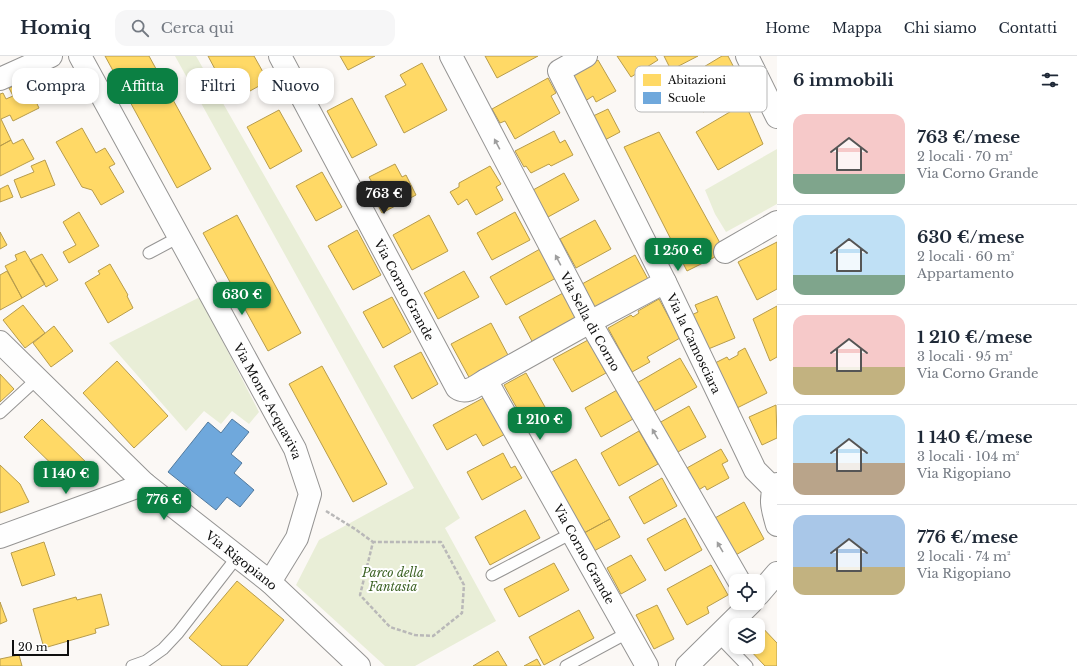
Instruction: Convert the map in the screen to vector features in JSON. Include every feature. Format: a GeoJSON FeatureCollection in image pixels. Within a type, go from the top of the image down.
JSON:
{"type":"FeatureCollection","features":[{"type":"Feature","properties":{"kind":"street"},"geometry":{"type":"LineString","coordinates":[[0,79],[51,56]]}},
{"type":"Feature","properties":{"kind":"street","name":"Via Monte Acquaviva"},"geometry":{"type":"LineString","coordinates":[[80,56],[295,449],[310,494],[297,538],[270,582]]}},
{"type":"Feature","properties":{"kind":"street","name":"Via Corno Grande"},"geometry":{"type":"LineString","coordinates":[[280,56],[457,388],[461,391],[466,391],[665,282]]}},
{"type":"Feature","properties":{"kind":"street","name":"Via Sella di Corno"},"geometry":{"type":"LineString","coordinates":[[451,56],[590,322],[735,574]]}},
{"type":"Feature","properties":{"kind":"street","name":"Via la Camosciara"},"geometry":{"type":"LineString","coordinates":[[586,56],[559,71],[665,282],[754,470],[776,486]]}},
{"type":"Feature","properties":{"kind":"street"},"geometry":{"type":"LineString","coordinates":[[747,56],[752,66]]}},
{"type":"Feature","properties":{"kind":"street"},"geometry":{"type":"LineString","coordinates":[[767,97],[777,117]]}},
{"type":"Feature","properties":{"kind":"street"},"geometry":{"type":"LineString","coordinates":[[725,252],[777,222]]}},
{"type":"Feature","properties":{"kind":"street","name":"Via Rigopiano"},"geometry":{"type":"LineString","coordinates":[[0,342],[145,484],[270,582],[359,666]]}},
{"type":"Feature","properties":{"kind":"street","name":"Via Corno Grande"},"geometry":{"type":"LineString","coordinates":[[486,380],[648,666]]}},
{"type":"Feature","properties":{"kind":"street"},"geometry":{"type":"LineString","coordinates":[[0,537],[145,484]]}},
{"type":"Feature","properties":{"kind":"street"},"geometry":{"type":"LineString","coordinates":[[776,486],[772,504],[777,525]]}},
{"type":"Feature","properties":{"kind":"street"},"geometry":{"type":"LineString","coordinates":[[765,587],[777,573]]}},
{"type":"Feature","properties":{"kind":"street"},"geometry":{"type":"LineString","coordinates":[[687,666],[744,610]]}},
{"type":"Feature","properties":{"kind":"lane"},"geometry":{"type":"LineString","coordinates":[[148,253],[179,237]]}},
{"type":"Feature","properties":{"kind":"lane"},"geometry":{"type":"LineString","coordinates":[[0,413],[37,379]]}},
{"type":"Feature","properties":{"kind":"lane"},"geometry":{"type":"LineString","coordinates":[[492,575],[572,533]]}},
{"type":"Feature","properties":{"kind":"lane"},"geometry":{"type":"LineString","coordinates":[[134,666],[146,661],[163,649],[178,634],[237,557]]}},
{"type":"Feature","properties":{"kind":"lane"},"geometry":{"type":"LineString","coordinates":[[566,666],[629,632]]}},
{"type":"Feature","properties":{"kind":"lane"},"geometry":{"type":"LineString","coordinates":[[718,636],[747,666]]}},
{"type":"Feature","properties":{"kind":"path"},"geometry":{"type":"LineString","coordinates":[[308,500],[373,542],[441,542],[464,585],[462,613],[433,636],[415,635],[390,627],[360,595],[373,542]]}},
{"type":"Feature","properties":{"kind":"green space","name":"Parco della Fantasia"},"geometry":{"type":"Polygon","coordinates":[[[175,56],[196,56],[203,68],[186,68],[186,76],[175,56]]]}},
{"type":"Feature","properties":{"kind":"green space","name":"Parco della Fantasia"},"geometry":{"type":"Polygon","coordinates":[[[202,104],[223,104],[460,518],[445,528],[496,621],[415,666],[385,666],[296,585],[319,540],[414,488],[202,104]]]}},
{"type":"Feature","properties":{"kind":"green space"},"geometry":{"type":"Polygon","coordinates":[[[777,149],[777,204],[726,232],[715,214],[705,190],[777,149]]]}},
{"type":"Feature","properties":{"kind":"green space"},"geometry":{"type":"Polygon","coordinates":[[[200,297],[259,412],[249,424],[232,411],[221,424],[204,411],[186,431],[109,343],[200,297]]]}},
{"type":"Feature","properties":{"kind":"building: Abitazioni"},"geometry":{"type":"Polygon","coordinates":[[[105,56],[149,56],[156,68],[112,68],[105,56]]]}},
{"type":"Feature","properties":{"kind":"building: Abitazioni"},"geometry":{"type":"Polygon","coordinates":[[[208,56],[254,56],[261,68],[258,68],[258,87],[250,91],[250,68],[214,68],[208,56]]]}},
{"type":"Feature","properties":{"kind":"building: Abitazioni"},"geometry":{"type":"Polygon","coordinates":[[[340,56],[375,56],[348,70],[340,56]]]}},
{"type":"Feature","properties":{"kind":"building: Abitazioni"},"geometry":{"type":"Polygon","coordinates":[[[485,56],[538,56],[497,78],[485,56]]]}},
{"type":"Feature","properties":{"kind":"building: Abitazioni"},"geometry":{"type":"Polygon","coordinates":[[[617,56],[655,56],[658,60],[648,66],[635,66],[635,74],[631,77],[617,56]]]}},
{"type":"Feature","properties":{"kind":"building: Abitazioni"},"geometry":{"type":"Polygon","coordinates":[[[664,56],[698,56],[679,66],[669,66],[664,56]]]}},
{"type":"Feature","properties":{"kind":"building: Abitazioni"},"geometry":{"type":"Polygon","coordinates":[[[722,56],[728,56],[733,66],[705,66],[722,56]]]}},
{"type":"Feature","properties":{"kind":"building: Abitazioni"},"geometry":{"type":"Polygon","coordinates":[[[598,60],[616,91],[596,102],[593,96],[582,103],[567,77],[598,60]]]}},
{"type":"Feature","properties":{"kind":"building: Abitazioni"},"geometry":{"type":"Polygon","coordinates":[[[422,63],[447,110],[404,133],[385,96],[406,85],[400,75],[422,63]]]}},
{"type":"Feature","properties":{"kind":"building: Abitazioni"},"geometry":{"type":"Polygon","coordinates":[[[548,78],[556,93],[551,96],[560,113],[515,139],[505,121],[500,123],[492,109],[548,78]]]}},
{"type":"Feature","properties":{"kind":"building: Abitazioni"},"geometry":{"type":"Polygon","coordinates":[[[12,87],[12,94],[9,88],[12,87]]]}},
{"type":"Feature","properties":{"kind":"building: Abitazioni"},"geometry":{"type":"Polygon","coordinates":[[[3,93],[6,99],[12,96],[12,104],[37,104],[39,108],[13,121],[10,115],[1,119],[11,140],[0,146],[0,94],[3,93]]]}},
{"type":"Feature","properties":{"kind":"building: Abitazioni"},"geometry":{"type":"Polygon","coordinates":[[[352,98],[377,145],[352,158],[327,111],[352,98]]]}},
{"type":"Feature","properties":{"kind":"building: Abitazioni"},"geometry":{"type":"Polygon","coordinates":[[[131,104],[175,104],[211,169],[177,188],[131,104]]]}},
{"type":"Feature","properties":{"kind":"building: Abitazioni"},"geometry":{"type":"Polygon","coordinates":[[[608,109],[620,132],[603,141],[591,117],[608,109]]]}},
{"type":"Feature","properties":{"kind":"building: Abitazioni"},"geometry":{"type":"Polygon","coordinates":[[[279,110],[302,151],[270,169],[247,127],[279,110]]]}},
{"type":"Feature","properties":{"kind":"building: Abitazioni"},"geometry":{"type":"Polygon","coordinates":[[[730,112],[749,112],[763,144],[718,170],[696,132],[730,112]]]}},
{"type":"Feature","properties":{"kind":"building: Abitazioni"},"geometry":{"type":"Polygon","coordinates":[[[82,128],[96,153],[105,148],[115,164],[109,167],[124,192],[101,205],[92,190],[82,187],[56,142],[82,128]]]}},
{"type":"Feature","properties":{"kind":"building: Abitazioni"},"geometry":{"type":"Polygon","coordinates":[[[554,131],[560,143],[565,140],[573,155],[551,166],[549,164],[531,173],[526,166],[524,167],[515,151],[554,131]]]}},
{"type":"Feature","properties":{"kind":"building: Abitazioni"},"geometry":{"type":"Polygon","coordinates":[[[659,132],[725,252],[687,271],[624,147],[659,132]]]}},
{"type":"Feature","properties":{"kind":"building: Abitazioni"},"geometry":{"type":"Polygon","coordinates":[[[23,139],[34,159],[0,176],[0,146],[11,140],[13,144],[23,139]]]}},
{"type":"Feature","properties":{"kind":"building: Abitazioni"},"geometry":{"type":"Polygon","coordinates":[[[45,160],[55,185],[21,198],[14,180],[34,172],[31,166],[45,160]]]}},
{"type":"Feature","properties":{"kind":"building: Abitazioni"},"geometry":{"type":"Polygon","coordinates":[[[395,164],[402,177],[406,175],[416,195],[382,213],[373,196],[378,194],[369,177],[395,164]]]}},
{"type":"Feature","properties":{"kind":"building: Abitazioni"},"geometry":{"type":"Polygon","coordinates":[[[490,166],[501,184],[496,187],[503,200],[476,215],[467,199],[458,205],[450,192],[459,187],[459,183],[490,166]]]}},
{"type":"Feature","properties":{"kind":"building: Abitazioni"},"geometry":{"type":"Polygon","coordinates":[[[322,172],[342,207],[316,221],[296,186],[322,172]]]}},
{"type":"Feature","properties":{"kind":"building: Abitazioni"},"geometry":{"type":"Polygon","coordinates":[[[564,173],[579,200],[548,217],[533,190],[564,173]]]}},
{"type":"Feature","properties":{"kind":"building: Abitazioni"},"geometry":{"type":"Polygon","coordinates":[[[8,185],[13,197],[0,202],[0,189],[8,185]]]}},
{"type":"Feature","properties":{"kind":"building: Abitazioni"},"geometry":{"type":"Polygon","coordinates":[[[79,212],[99,246],[69,263],[63,252],[76,245],[63,222],[79,212]]]}},
{"type":"Feature","properties":{"kind":"building: Abitazioni"},"geometry":{"type":"Polygon","coordinates":[[[515,212],[530,240],[492,260],[477,233],[515,212]]]}},
{"type":"Feature","properties":{"kind":"building: Abitazioni"},"geometry":{"type":"Polygon","coordinates":[[[237,215],[301,333],[268,351],[203,233],[237,215]]]}},
{"type":"Feature","properties":{"kind":"building: Abitazioni"},"geometry":{"type":"Polygon","coordinates":[[[429,215],[448,251],[412,270],[393,235],[429,215]]]}},
{"type":"Feature","properties":{"kind":"building: Abitazioni"},"geometry":{"type":"Polygon","coordinates":[[[595,220],[611,249],[576,268],[560,239],[595,220]]]}},
{"type":"Feature","properties":{"kind":"building: Abitazioni"},"geometry":{"type":"Polygon","coordinates":[[[357,230],[381,275],[353,290],[328,246],[357,230]]]}},
{"type":"Feature","properties":{"kind":"building: Abitazioni"},"geometry":{"type":"Polygon","coordinates":[[[0,232],[7,245],[0,249],[0,232]]]}},
{"type":"Feature","properties":{"kind":"building: Abitazioni"},"geometry":{"type":"Polygon","coordinates":[[[777,242],[777,289],[757,300],[738,262],[777,242]]]}},
{"type":"Feature","properties":{"kind":"building: Abitazioni"},"geometry":{"type":"Polygon","coordinates":[[[540,249],[556,278],[506,305],[490,277],[540,249]]]}},
{"type":"Feature","properties":{"kind":"building: Abitazioni"},"geometry":{"type":"Polygon","coordinates":[[[25,251],[45,284],[22,298],[5,266],[17,260],[15,255],[25,251]]]}},
{"type":"Feature","properties":{"kind":"building: Abitazioni"},"geometry":{"type":"Polygon","coordinates":[[[42,254],[58,280],[46,287],[30,260],[42,254]]]}},
{"type":"Feature","properties":{"kind":"building: Abitazioni"},"geometry":{"type":"Polygon","coordinates":[[[635,255],[649,281],[596,310],[582,284],[635,255]]]}},
{"type":"Feature","properties":{"kind":"building: Abitazioni"},"geometry":{"type":"Polygon","coordinates":[[[110,264],[128,295],[127,296],[133,308],[108,323],[85,283],[100,274],[98,271],[110,264]]]}},
{"type":"Feature","properties":{"kind":"building: Abitazioni"},"geometry":{"type":"Polygon","coordinates":[[[7,271],[22,298],[0,310],[0,275],[7,271]]]}},
{"type":"Feature","properties":{"kind":"building: Abitazioni"},"geometry":{"type":"Polygon","coordinates":[[[464,271],[479,297],[438,319],[424,293],[464,271]]]}},
{"type":"Feature","properties":{"kind":"building: Abitazioni"},"geometry":{"type":"Polygon","coordinates":[[[563,293],[577,320],[533,343],[519,317],[563,293]]]}},
{"type":"Feature","properties":{"kind":"building: Abitazioni"},"geometry":{"type":"Polygon","coordinates":[[[717,296],[735,338],[701,352],[687,317],[698,312],[695,305],[717,296]]]}},
{"type":"Feature","properties":{"kind":"building: Abitazioni"},"geometry":{"type":"Polygon","coordinates":[[[392,297],[411,332],[383,348],[363,312],[392,297]]]}},
{"type":"Feature","properties":{"kind":"building: Abitazioni"},"geometry":{"type":"Polygon","coordinates":[[[659,299],[680,338],[647,357],[650,362],[632,372],[608,328],[631,315],[633,317],[639,313],[638,311],[659,299]]]}},
{"type":"Feature","properties":{"kind":"building: Abitazioni"},"geometry":{"type":"Polygon","coordinates":[[[23,305],[45,333],[25,348],[3,320],[23,305]]]}},
{"type":"Feature","properties":{"kind":"building: Abitazioni"},"geometry":{"type":"Polygon","coordinates":[[[777,306],[777,357],[770,361],[753,319],[777,306]]]}},
{"type":"Feature","properties":{"kind":"building: Abitazioni"},"geometry":{"type":"Polygon","coordinates":[[[491,323],[509,357],[470,379],[451,344],[491,323]]]}},
{"type":"Feature","properties":{"kind":"building: Abitazioni"},"geometry":{"type":"Polygon","coordinates":[[[54,326],[73,351],[51,367],[33,343],[54,326]]]}},
{"type":"Feature","properties":{"kind":"building: Abitazioni"},"geometry":{"type":"Polygon","coordinates":[[[588,340],[606,373],[572,392],[553,359],[588,340]]]}},
{"type":"Feature","properties":{"kind":"building: Abitazioni"},"geometry":{"type":"Polygon","coordinates":[[[745,348],[767,393],[731,411],[709,366],[727,357],[729,360],[738,355],[738,352],[745,348]]]}},
{"type":"Feature","properties":{"kind":"building: Abitazioni"},"geometry":{"type":"Polygon","coordinates":[[[421,352],[438,384],[412,399],[394,366],[421,352]]]}},
{"type":"Feature","properties":{"kind":"building: Abitazioni"},"geometry":{"type":"Polygon","coordinates":[[[680,358],[697,387],[653,412],[637,383],[680,358]]]}},
{"type":"Feature","properties":{"kind":"building: Abitazioni"},"geometry":{"type":"Polygon","coordinates":[[[117,361],[168,416],[134,448],[83,393],[117,361]]]}},
{"type":"Feature","properties":{"kind":"building: Abitazioni"},"geometry":{"type":"Polygon","coordinates":[[[322,366],[387,484],[353,502],[289,384],[322,366]]]}},
{"type":"Feature","properties":{"kind":"building: Abitazioni"},"geometry":{"type":"Polygon","coordinates":[[[526,373],[550,416],[528,428],[504,385],[526,373]]]}},
{"type":"Feature","properties":{"kind":"building: Abitazioni"},"geometry":{"type":"Polygon","coordinates":[[[0,374],[14,389],[0,402],[0,374]]]}},
{"type":"Feature","properties":{"kind":"building: Abitazioni"},"geometry":{"type":"Polygon","coordinates":[[[617,390],[633,419],[601,437],[585,408],[617,390]]]}},
{"type":"Feature","properties":{"kind":"building: Abitazioni"},"geometry":{"type":"Polygon","coordinates":[[[487,396],[507,433],[483,446],[476,434],[447,450],[433,425],[487,396]]]}},
{"type":"Feature","properties":{"kind":"building: Abitazioni"},"geometry":{"type":"Polygon","coordinates":[[[776,405],[777,438],[762,445],[749,417],[776,405]]]}},
{"type":"Feature","properties":{"kind":"building: Abitazioni"},"geometry":{"type":"Polygon","coordinates":[[[689,406],[706,437],[676,453],[659,423],[689,406]]]}},
{"type":"Feature","properties":{"kind":"building: Abitazioni"},"geometry":{"type":"Polygon","coordinates":[[[42,419],[92,468],[74,486],[24,437],[42,419]]]}},
{"type":"Feature","properties":{"kind":"building: Abitazioni"},"geometry":{"type":"Polygon","coordinates":[[[639,431],[658,464],[619,486],[601,453],[639,431]]]}},
{"type":"Feature","properties":{"kind":"building: Abitazioni"},"geometry":{"type":"Polygon","coordinates":[[[721,449],[728,461],[722,464],[729,478],[707,490],[705,486],[697,491],[685,469],[721,449]]]}},
{"type":"Feature","properties":{"kind":"building: Abitazioni"},"geometry":{"type":"Polygon","coordinates":[[[503,453],[511,468],[515,466],[522,478],[482,500],[467,472],[503,453]]]}},
{"type":"Feature","properties":{"kind":"building: Abitazioni"},"geometry":{"type":"Polygon","coordinates":[[[576,459],[610,519],[584,533],[550,473],[576,459]]]}},
{"type":"Feature","properties":{"kind":"building: Abitazioni"},"geometry":{"type":"Polygon","coordinates":[[[0,465],[20,484],[29,502],[0,513],[0,465]]]}},
{"type":"Feature","properties":{"kind":"building: Abitazioni"},"geometry":{"type":"Polygon","coordinates":[[[662,478],[677,506],[644,524],[629,497],[662,478]]]}},
{"type":"Feature","properties":{"kind":"building: Abitazioni"},"geometry":{"type":"Polygon","coordinates":[[[744,502],[764,539],[734,556],[713,519],[744,502]]]}},
{"type":"Feature","properties":{"kind":"building: Abitazioni"},"geometry":{"type":"Polygon","coordinates":[[[525,510],[540,538],[490,565],[475,537],[525,510]]]}},
{"type":"Feature","properties":{"kind":"building: Abitazioni"},"geometry":{"type":"Polygon","coordinates":[[[685,518],[702,550],[665,571],[647,539],[685,518]]]}},
{"type":"Feature","properties":{"kind":"building: Abitazioni"},"geometry":{"type":"Polygon","coordinates":[[[610,519],[620,537],[594,551],[584,533],[610,519]]]}},
{"type":"Feature","properties":{"kind":"building: Abitazioni"},"geometry":{"type":"Polygon","coordinates":[[[44,542],[55,575],[22,586],[11,553],[44,542]]]}},
{"type":"Feature","properties":{"kind":"building: Abitazioni"},"geometry":{"type":"Polygon","coordinates":[[[631,555],[646,580],[621,594],[607,568],[631,555]]]}},
{"type":"Feature","properties":{"kind":"building: Abitazioni"},"geometry":{"type":"Polygon","coordinates":[[[554,563],[569,590],[519,617],[504,589],[554,563]]]}},
{"type":"Feature","properties":{"kind":"building: Abitazioni"},"geometry":{"type":"Polygon","coordinates":[[[711,565],[728,595],[707,607],[709,613],[687,625],[667,589],[711,565]]]}},
{"type":"Feature","properties":{"kind":"building: Abitazioni"},"geometry":{"type":"Polygon","coordinates":[[[237,581],[284,620],[247,666],[222,666],[189,638],[237,581]]]}},
{"type":"Feature","properties":{"kind":"building: Abitazioni"},"geometry":{"type":"Polygon","coordinates":[[[101,594],[109,625],[95,629],[96,633],[44,648],[33,609],[76,597],[77,600],[101,594]]]}},
{"type":"Feature","properties":{"kind":"building: Abitazioni"},"geometry":{"type":"Polygon","coordinates":[[[0,602],[7,621],[0,624],[0,602]]]}},
{"type":"Feature","properties":{"kind":"building: Abitazioni"},"geometry":{"type":"Polygon","coordinates":[[[657,605],[674,639],[654,649],[636,615],[657,605]]]}},
{"type":"Feature","properties":{"kind":"building: Abitazioni"},"geometry":{"type":"Polygon","coordinates":[[[579,610],[594,638],[544,665],[529,637],[579,610]]]}},
{"type":"Feature","properties":{"kind":"building: Abitazioni"},"geometry":{"type":"Polygon","coordinates":[[[765,630],[777,643],[777,666],[765,666],[754,654],[765,654],[765,630]]]}},
{"type":"Feature","properties":{"kind":"building: Abitazioni"},"geometry":{"type":"Polygon","coordinates":[[[498,651],[507,666],[473,666],[498,651]]]}},
{"type":"Feature","properties":{"kind":"building: Abitazioni"},"geometry":{"type":"Polygon","coordinates":[[[19,655],[22,666],[0,666],[0,659],[19,655]]]}},
{"type":"Feature","properties":{"kind":"building: Abitazioni"},"geometry":{"type":"Polygon","coordinates":[[[537,659],[541,666],[524,666],[537,659]]]}},
{"type":"Feature","properties":{"kind":"building: Scuole"},"geometry":{"type":"Polygon","coordinates":[[[232,419],[249,432],[231,454],[242,463],[234,473],[254,490],[240,507],[227,497],[216,510],[168,472],[208,422],[221,433],[232,419]]]}}]}
